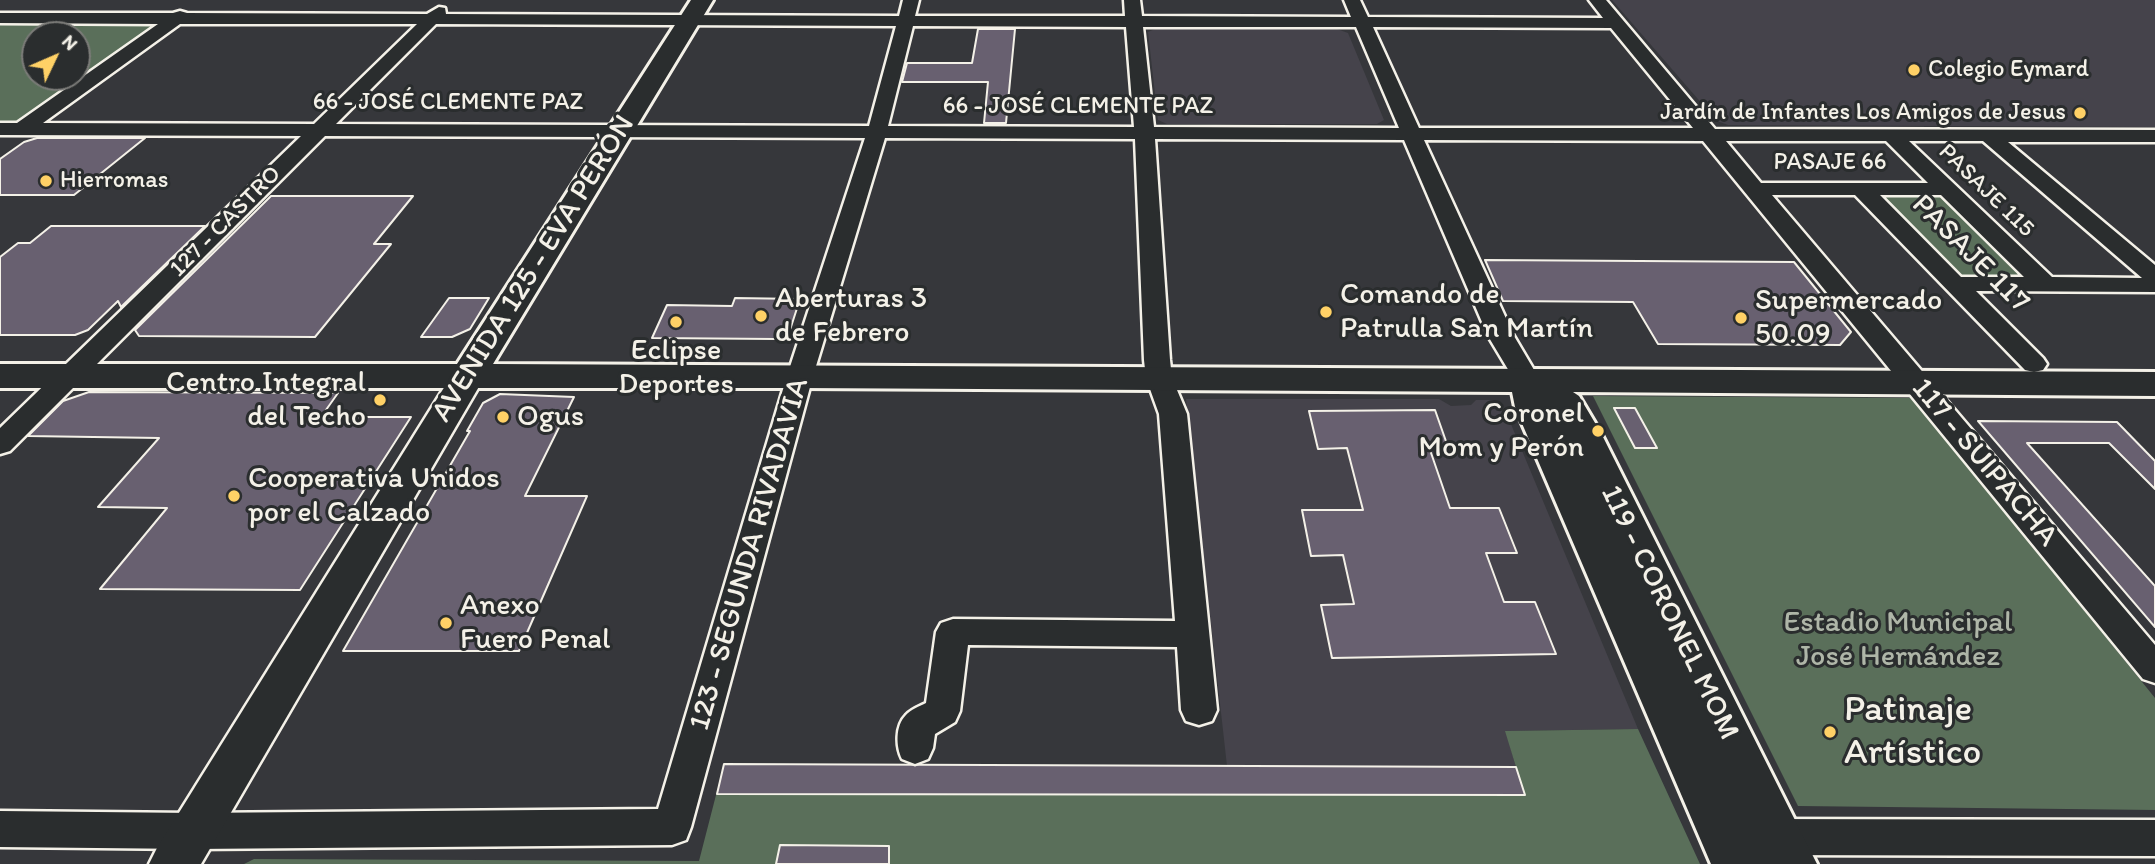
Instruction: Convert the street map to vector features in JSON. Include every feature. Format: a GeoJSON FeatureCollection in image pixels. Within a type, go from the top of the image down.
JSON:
{"type":"FeatureCollection","features":[{"type":"Feature","properties":{"kind":"main road","name":"AVENIDA 125 - EVA PERÓN"},"geometry":{"type":"LineString","coordinates":[[472,369],[696,10]]}},
{"type":"Feature","properties":{"kind":"main road"},"geometry":{"type":"LineString","coordinates":[[0,358],[79,367],[1910,372],[2155,384]]}},
{"type":"Feature","properties":{"kind":"main road"},"geometry":{"type":"LineString","coordinates":[[1910,372],[2034,364],[2155,365]]}},
{"type":"Feature","properties":{"kind":"main road"},"geometry":{"type":"LineString","coordinates":[[0,376],[79,367]]}},
{"type":"Feature","properties":{"kind":"main road","name":"119 - CORONEL MOM"},"geometry":{"type":"LineString","coordinates":[[1521,371],[1534,407],[1732,850]]}},
{"type":"Feature","properties":{"kind":"main road","name":"119 - CORONEL MOM"},"geometry":{"type":"LineString","coordinates":[[1521,371],[1566,405],[1582,433],[1784,851]]}},
{"type":"Feature","properties":{"kind":"street"},"geometry":{"type":"LineString","coordinates":[[0,145],[203,0]]}},
{"type":"Feature","properties":{"kind":"street","name":"127 - CASTRO"},"geometry":{"type":"LineString","coordinates":[[0,444],[451,0]]}},
{"type":"Feature","properties":{"kind":"street","name":"123 - SEGUNDA RIVADAVIA"},"geometry":{"type":"LineString","coordinates":[[184,847],[673,827],[803,367],[877,132],[911,0]]}},
{"type":"Feature","properties":{"kind":"street"},"geometry":{"type":"LineString","coordinates":[[1132,0],[1145,134],[1158,369],[1173,414],[1199,710]]}},
{"type":"Feature","properties":{"kind":"street","name":"119 - CORONEL MOM"},"geometry":{"type":"LineString","coordinates":[[1352,0],[1411,135],[1521,371]]}},
{"type":"Feature","properties":{"kind":"street","name":"117 - SUIPACHA"},"geometry":{"type":"LineString","coordinates":[[1597,0],[2155,669]]}},
{"type":"Feature","properties":{"kind":"street"},"geometry":{"type":"LineString","coordinates":[[0,18],[432,19],[696,10],[906,22],[1616,23]]}},
{"type":"Feature","properties":{"kind":"street","name":"66 - JOSÉ CLEMENTE PAZ"},"geometry":{"type":"LineString","coordinates":[[0,129],[2155,136]]}},
{"type":"Feature","properties":{"kind":"street","name":"PASAJE 115"},"geometry":{"type":"LineString","coordinates":[[1891,135],[2045,284]]}},
{"type":"Feature","properties":{"kind":"street"},"geometry":{"type":"LineString","coordinates":[[1988,135],[2155,277]]}},
{"type":"Feature","properties":{"kind":"street","name":"PASAJE 117"},"geometry":{"type":"LineString","coordinates":[[1860,188],[2034,364]]}},
{"type":"Feature","properties":{"kind":"street","name":"PASAJE 66"},"geometry":{"type":"LineString","coordinates":[[1755,189],[1948,189]]}},
{"type":"Feature","properties":{"kind":"street"},"geometry":{"type":"LineString","coordinates":[[1957,284],[2155,285]]}},
{"type":"Feature","properties":{"kind":"street","name":"AVENIDA 125 - EVA PERÓN"},"geometry":{"type":"LineString","coordinates":[[184,847],[472,369]]}},
{"type":"Feature","properties":{"kind":"street"},"geometry":{"type":"LineString","coordinates":[[915,748],[918,726],[942,711],[953,632],[1193,634]]}},
{"type":"Feature","properties":{"kind":"street"},"geometry":{"type":"LineString","coordinates":[[0,829],[184,847]]}},
{"type":"Feature","properties":{"kind":"street"},"geometry":{"type":"LineString","coordinates":[[1732,850],[1784,851],[2155,838]]}},
{"type":"Feature","properties":{"kind":"shaded area","name":"Colegio Eymard"},"geometry":{"type":"Polygon","coordinates":[[[1612,0],[2155,0],[2155,127],[1728,125],[1717,121],[1612,0]]]}},
{"type":"Feature","properties":{"kind":"shaded area"},"geometry":{"type":"Polygon","coordinates":[[[1155,29],[1337,29],[1348,33],[1384,120],[1377,124],[1167,124],[1158,120],[1148,32],[1155,29]]]}},
{"type":"Feature","properties":{"kind":"shaded area"},"geometry":{"type":"Polygon","coordinates":[[[1186,399],[1439,399],[1451,406],[1471,405],[1476,400],[1492,400],[1503,405],[1638,729],[1506,731],[1516,767],[1227,766],[1186,399]]]}},
{"type":"Feature","properties":{"kind":"green space"},"geometry":{"type":"Polygon","coordinates":[[[0,18],[177,19],[91,80],[91,21],[21,21],[21,91],[76,91],[22,129],[0,129],[0,18]]]}},
{"type":"Feature","properties":{"kind":"green space"},"geometry":{"type":"Polygon","coordinates":[[[1878,193],[1941,194],[2032,280],[1962,279],[1878,193]]]}},
{"type":"Feature","properties":{"kind":"green space","name":"Estadio Municipal José Hernández"},"geometry":{"type":"Polygon","coordinates":[[[1593,396],[1913,398],[2155,698],[2155,810],[1798,806],[1593,396]]]}},
{"type":"Feature","properties":{"kind":"green space"},"geometry":{"type":"Polygon","coordinates":[[[1638,729],[1700,864],[244,864],[254,859],[699,861],[724,764],[1516,767],[1505,731],[1638,729]]]}},
{"type":"Feature","properties":{"kind":"building"},"geometry":{"type":"Polygon","coordinates":[[[978,29],[1015,29],[1006,123],[984,123],[988,82],[902,82],[907,63],[972,63],[978,29]]]}},
{"type":"Feature","properties":{"kind":"building","name":"Hierromas"},"geometry":{"type":"Polygon","coordinates":[[[37,138],[145,138],[74,195],[0,195],[0,159],[24,142],[37,138]]]}},
{"type":"Feature","properties":{"kind":"building"},"geometry":{"type":"Polygon","coordinates":[[[271,196],[413,196],[374,244],[391,244],[315,337],[139,336],[135,330],[271,196]]]}},
{"type":"Feature","properties":{"kind":"building"},"geometry":{"type":"Polygon","coordinates":[[[51,226],[205,226],[121,307],[118,301],[88,330],[75,335],[0,335],[0,257],[18,243],[30,243],[51,226]]]}},
{"type":"Feature","properties":{"kind":"building"},"geometry":{"type":"Polygon","coordinates":[[[1485,260],[1794,262],[1851,332],[1840,345],[1658,344],[1633,302],[1503,301],[1485,260]]]}},
{"type":"Feature","properties":{"kind":"building"},"geometry":{"type":"Polygon","coordinates":[[[449,298],[489,298],[470,329],[452,337],[421,337],[449,298]]]}},
{"type":"Feature","properties":{"kind":"building"},"geometry":{"type":"Polygon","coordinates":[[[735,298],[800,299],[789,333],[775,339],[652,338],[667,305],[732,306],[735,298]]]}},
{"type":"Feature","properties":{"kind":"building","name":"Cooperativa Unidos por el Calzado"},"geometry":{"type":"Polygon","coordinates":[[[89,392],[338,393],[321,417],[411,417],[300,590],[100,589],[167,508],[98,507],[159,438],[28,436],[63,401],[89,392]]]}},
{"type":"Feature","properties":{"kind":"building"},"geometry":{"type":"Polygon","coordinates":[[[500,394],[574,397],[525,496],[587,496],[519,651],[343,651],[470,431],[467,431],[483,403],[500,394]]]}},
{"type":"Feature","properties":{"kind":"building"},"geometry":{"type":"Polygon","coordinates":[[[1614,408],[1635,408],[1657,448],[1635,448],[1614,408]]]}},
{"type":"Feature","properties":{"kind":"building"},"geometry":{"type":"Polygon","coordinates":[[[1435,410],[1448,447],[1429,447],[1450,508],[1499,508],[1517,553],[1486,553],[1504,602],[1535,602],[1556,654],[1332,658],[1321,605],[1354,604],[1343,555],[1311,556],[1302,510],[1363,510],[1347,448],[1318,449],[1309,411],[1435,410]]]}},
{"type":"Feature","properties":{"kind":"building"},"geometry":{"type":"Polygon","coordinates":[[[1978,421],[2117,422],[2155,461],[2155,489],[2109,443],[2027,443],[2155,586],[2155,627],[1978,421]]]}},
{"type":"Feature","properties":{"kind":"building"},"geometry":{"type":"Polygon","coordinates":[[[724,764],[1516,767],[1525,795],[717,794],[724,764]]]}},
{"type":"Feature","properties":{"kind":"building"},"geometry":{"type":"Polygon","coordinates":[[[780,845],[889,846],[889,864],[776,864],[780,845]]]}},
{"type":"Feature","properties":{"kind":"place","name":"Colegio Eymard"},"geometry":{"type":"Point","coordinates":[1914,70]}},
{"type":"Feature","properties":{"kind":"place","name":"Jardín de Infantes Los Amigos de Jesus"},"geometry":{"type":"Point","coordinates":[2080,113]}},
{"type":"Feature","properties":{"kind":"place","name":"Hierromas"},"geometry":{"type":"Point","coordinates":[46,181]}},
{"type":"Feature","properties":{"kind":"place","name":"Comando de Patrulla San Martín"},"geometry":{"type":"Point","coordinates":[1326,312]}},
{"type":"Feature","properties":{"kind":"place","name":"Aberturas 3 de Febrero"},"geometry":{"type":"Point","coordinates":[761,316]}},
{"type":"Feature","properties":{"kind":"place","name":"Supermercado 50.09"},"geometry":{"type":"Point","coordinates":[1741,318]}},
{"type":"Feature","properties":{"kind":"place","name":"Eclipse Deportes"},"geometry":{"type":"Point","coordinates":[676,322]}},
{"type":"Feature","properties":{"kind":"place","name":"Centro Integral del Techo"},"geometry":{"type":"Point","coordinates":[380,400]}},
{"type":"Feature","properties":{"kind":"place","name":"Ogus"},"geometry":{"type":"Point","coordinates":[503,417]}},
{"type":"Feature","properties":{"kind":"place","name":"Coronel Mom y Perón"},"geometry":{"type":"Point","coordinates":[1598,431]}},
{"type":"Feature","properties":{"kind":"place","name":"Cooperativa Unidos por el Calzado"},"geometry":{"type":"Point","coordinates":[234,496]}},
{"type":"Feature","properties":{"kind":"place","name":"Anexo Fuero Penal"},"geometry":{"type":"Point","coordinates":[446,623]}},
{"type":"Feature","properties":{"kind":"place","name":"Patinaje Artístico"},"geometry":{"type":"Point","coordinates":[1830,732]}}]}
